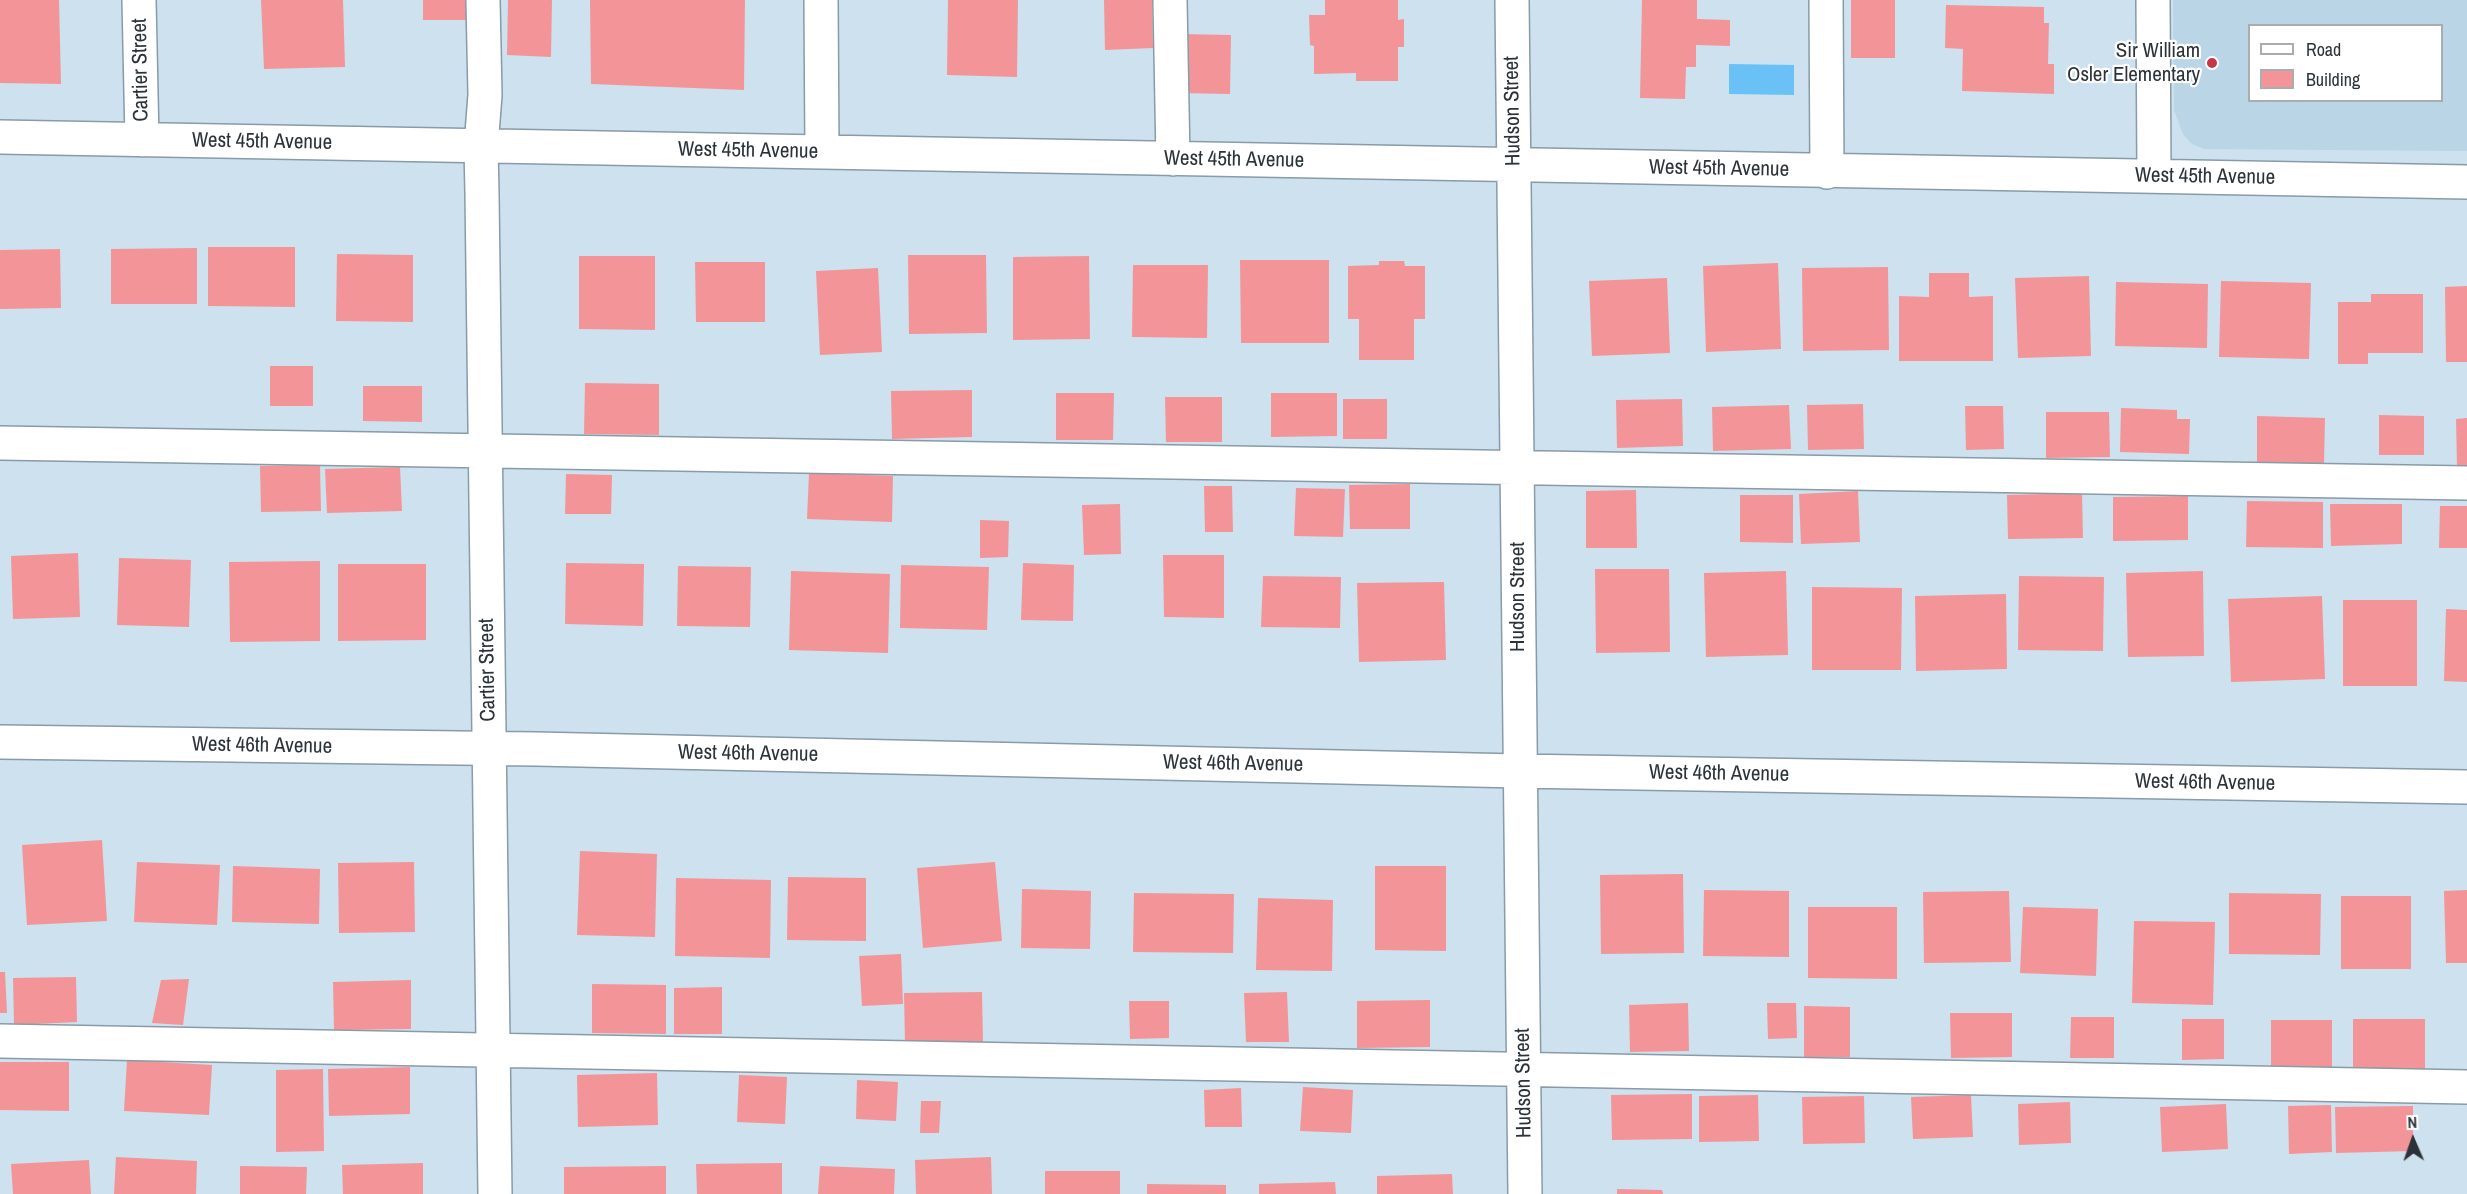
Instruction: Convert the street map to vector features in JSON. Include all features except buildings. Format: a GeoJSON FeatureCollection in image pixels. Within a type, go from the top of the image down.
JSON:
{"type":"FeatureCollection","features":[{"type":"Feature","properties":{"kind":"street","name":"Cartier Street"},"geometry":{"type":"LineString","coordinates":[[140,0],[142,140]]}},
{"type":"Feature","properties":{"kind":"street","name":"Cartier Street"},"geometry":{"type":"LineString","coordinates":[[483,0],[484,95],[481,146],[495,1194]]}},
{"type":"Feature","properties":{"kind":"street"},"geometry":{"type":"LineString","coordinates":[[821,0],[822,152]]}},
{"type":"Feature","properties":{"kind":"street"},"geometry":{"type":"LineString","coordinates":[[1170,0],[1173,159]]}},
{"type":"Feature","properties":{"kind":"street","name":"Hudson Street"},"geometry":{"type":"LineString","coordinates":[[1512,0],[1519,771],[1526,1194]]}},
{"type":"Feature","properties":{"kind":"street"},"geometry":{"type":"LineString","coordinates":[[1826,0],[1827,172]]}},
{"type":"Feature","properties":{"kind":"street"},"geometry":{"type":"LineString","coordinates":[[2153,0],[2154,176]]}},
{"type":"Feature","properties":{"kind":"street","name":"West 45th Avenue"},"geometry":{"type":"LineString","coordinates":[[0,137],[2467,182]]}},
{"type":"Feature","properties":{"kind":"street"},"geometry":{"type":"LineString","coordinates":[[0,443],[2467,483]]}},
{"type":"Feature","properties":{"kind":"street","name":"West 46th Avenue"},"geometry":{"type":"LineString","coordinates":[[0,742],[489,749],[1519,771],[2467,787]]}},
{"type":"Feature","properties":{"kind":"street"},"geometry":{"type":"LineString","coordinates":[[0,1041],[2467,1087]]}},
{"type":"Feature","properties":{"kind":"shaded area","name":"Sir William Osler Elementary"},"geometry":{"type":"Polygon","coordinates":[[[2173,0],[2467,0],[2467,151],[2204,149],[2192,144],[2183,134],[2174,110],[2173,0]]]}},
{"type":"Feature","properties":{"kind":"water"},"geometry":{"type":"Polygon","coordinates":[[[1729,64],[1794,65],[1794,95],[1729,94],[1729,64]]]}},
{"type":"Feature","properties":{"kind":"place","name":"Sir William Osler Elementary"},"geometry":{"type":"Point","coordinates":[2212,63]}}]}
